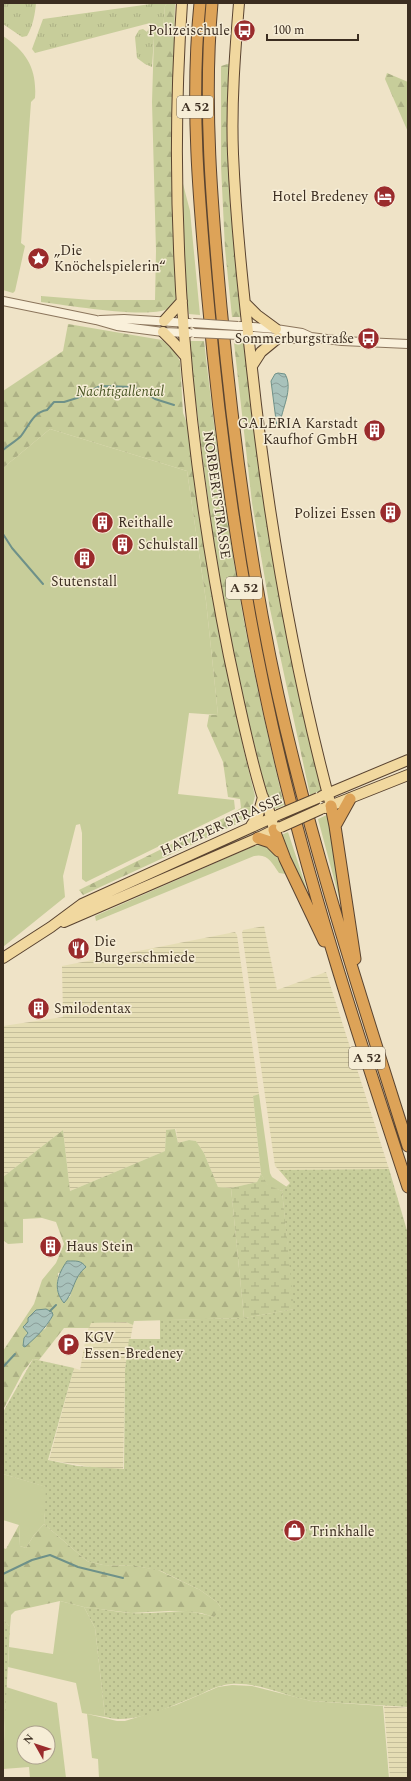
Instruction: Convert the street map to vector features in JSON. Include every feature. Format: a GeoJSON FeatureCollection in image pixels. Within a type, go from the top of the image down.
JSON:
{"type":"FeatureCollection","features":[{"type":"Feature","properties":{"kind":"highway","name":"A 52"},"geometry":{"type":"LineString","coordinates":[[199,3],[195,104],[201,224],[220,423],[229,493],[249,615],[280,758],[302,846],[342,979],[408,1187]]}},
{"type":"Feature","properties":{"kind":"highway","name":"A 52"},"geometry":{"type":"LineString","coordinates":[[212,3],[209,38],[210,171],[213,222],[233,423],[253,564],[277,688],[298,778],[337,920],[408,1146]]}},
{"type":"Feature","properties":{"kind":"highway"},"geometry":{"type":"LineString","coordinates":[[209,38],[218,3]]}},
{"type":"Feature","properties":{"kind":"highway"},"geometry":{"type":"LineString","coordinates":[[335,826],[350,799]]}},
{"type":"Feature","properties":{"kind":"highway"},"geometry":{"type":"LineString","coordinates":[[326,807],[335,826],[364,1005]]}},
{"type":"Feature","properties":{"kind":"highway"},"geometry":{"type":"LineString","coordinates":[[278,828],[285,859]]}},
{"type":"Feature","properties":{"kind":"highway"},"geometry":{"type":"LineString","coordinates":[[258,838],[274,844],[285,859],[342,979]]}},
{"type":"Feature","properties":{"kind":"main road","name":"NORBERTSTRASSE"},"geometry":{"type":"LineString","coordinates":[[182,3],[179,46],[177,161],[182,301],[189,328],[186,357],[206,524],[216,584],[245,726],[263,797],[275,817],[278,828]]}},
{"type":"Feature","properties":{"kind":"main road"},"geometry":{"type":"LineString","coordinates":[[239,3],[233,100],[233,154],[245,303],[243,330],[252,366],[268,499],[280,577],[299,677],[322,775],[323,796],[326,807]]}},
{"type":"Feature","properties":{"kind":"main road"},"geometry":{"type":"LineString","coordinates":[[164,321],[182,301]]}},
{"type":"Feature","properties":{"kind":"main road"},"geometry":{"type":"LineString","coordinates":[[245,303],[277,333],[261,352],[252,366]]}},
{"type":"Feature","properties":{"kind":"main road"},"geometry":{"type":"LineString","coordinates":[[162,332],[174,342],[186,357]]}},
{"type":"Feature","properties":{"kind":"main road","name":"HATZPER STRASSE"},"geometry":{"type":"LineString","coordinates":[[3,958],[51,927],[82,904],[251,826],[408,760]]}},
{"type":"Feature","properties":{"kind":"main road"},"geometry":{"type":"LineString","coordinates":[[322,775],[333,782],[345,786]]}},
{"type":"Feature","properties":{"kind":"main road","name":"HATZPER STRASSE"},"geometry":{"type":"LineString","coordinates":[[51,927],[258,838],[326,807],[350,799],[408,775]]}},
{"type":"Feature","properties":{"kind":"main road"},"geometry":{"type":"LineString","coordinates":[[251,826],[258,815],[263,797]]}},
{"type":"Feature","properties":{"kind":"street"},"geometry":{"type":"LineString","coordinates":[[3,302],[96,320],[116,326],[162,332],[189,328],[243,330],[277,333],[302,333],[311,337],[342,341],[408,344]]}},
{"type":"Feature","properties":{"kind":"street"},"geometry":{"type":"LineString","coordinates":[[96,320],[113,318],[164,321],[189,328]]}},
{"type":"Feature","properties":{"kind":"shaded area"},"geometry":{"type":"Polygon","coordinates":[[[264,926],[277,990],[326,972],[389,1169],[279,1170],[275,1166],[242,933],[243,930],[264,926]]]}},
{"type":"Feature","properties":{"kind":"shaded area"},"geometry":{"type":"Polygon","coordinates":[[[235,932],[237,935],[259,1094],[253,1096],[261,1174],[257,1182],[231,1188],[218,1187],[204,1153],[196,1141],[189,1140],[178,1143],[176,1129],[166,1130],[165,1151],[70,1191],[63,1130],[3,1177],[3,1026],[63,1017],[62,966],[235,932]]]}},
{"type":"Feature","properties":{"kind":"shaded area"},"geometry":{"type":"Polygon","coordinates":[[[126,1322],[133,1325],[125,1369],[123,1472],[49,1460],[74,1368],[80,1370],[86,1336],[90,1323],[126,1322]]]}},
{"type":"Feature","properties":{"kind":"shaded area"},"geometry":{"type":"Polygon","coordinates":[[[384,1706],[408,1708],[408,1778],[390,1778],[384,1706]]]}},
{"type":"Feature","properties":{"kind":"green space"},"geometry":{"type":"Polygon","coordinates":[[[36,3],[31,28],[27,36],[22,37],[3,24],[3,4],[36,3]]]}},
{"type":"Feature","properties":{"kind":"green space"},"geometry":{"type":"Polygon","coordinates":[[[167,3],[175,4],[171,160],[178,291],[176,299],[172,306],[167,309],[157,312],[142,313],[41,302],[41,296],[91,300],[155,300],[156,251],[152,102],[154,36],[147,32],[149,28],[163,29],[165,6],[167,3]]]}},
{"type":"Feature","properties":{"kind":"green space"},"geometry":{"type":"Polygon","coordinates":[[[167,3],[165,6],[163,29],[149,28],[150,23],[35,53],[32,49],[43,19],[167,3]]]}},
{"type":"Feature","properties":{"kind":"green space"},"geometry":{"type":"Polygon","coordinates":[[[143,29],[154,37],[152,67],[137,58],[135,37],[139,30],[143,29]]]}},
{"type":"Feature","properties":{"kind":"green space"},"geometry":{"type":"Polygon","coordinates":[[[3,36],[18,48],[29,62],[34,78],[35,88],[35,98],[31,102],[21,243],[25,246],[15,291],[13,293],[3,290],[3,36]]]}},
{"type":"Feature","properties":{"kind":"green space"},"geometry":{"type":"Polygon","coordinates":[[[231,63],[241,317],[232,317],[225,249],[221,166],[221,66],[231,63]]]}},
{"type":"Feature","properties":{"kind":"green space"},"geometry":{"type":"Polygon","coordinates":[[[387,73],[408,82],[408,132],[385,79],[387,73]]]}},
{"type":"Feature","properties":{"kind":"green space"},"geometry":{"type":"Polygon","coordinates":[[[182,180],[190,211],[200,315],[189,314],[186,298],[182,180]]]}},
{"type":"Feature","properties":{"kind":"green space","name":"Nachtigallental"},"geometry":{"type":"Polygon","coordinates":[[[68,324],[162,340],[173,349],[180,361],[183,413],[189,428],[243,747],[255,796],[250,815],[243,821],[83,895],[79,890],[228,816],[241,808],[240,799],[228,797],[223,762],[207,726],[209,715],[218,715],[206,601],[187,471],[50,429],[3,468],[3,391],[63,351],[68,324]]]}},
{"type":"Feature","properties":{"kind":"green space"},"geometry":{"type":"Polygon","coordinates":[[[204,341],[220,470],[240,599],[255,677],[284,805],[273,810],[268,799],[244,702],[224,604],[201,441],[189,342],[204,341]]]}},
{"type":"Feature","properties":{"kind":"green space"},"geometry":{"type":"Polygon","coordinates":[[[234,343],[244,343],[263,496],[282,608],[322,790],[310,795],[270,609],[252,503],[234,343]]]}},
{"type":"Feature","properties":{"kind":"green space"},"geometry":{"type":"Polygon","coordinates":[[[50,429],[187,471],[206,601],[218,715],[189,713],[178,794],[234,800],[235,809],[86,882],[82,879],[82,833],[80,824],[76,825],[63,876],[65,897],[3,947],[3,468],[50,429]]]}},
{"type":"Feature","properties":{"kind":"green space"},"geometry":{"type":"Polygon","coordinates":[[[329,814],[344,914],[318,819],[329,814]]]}},
{"type":"Feature","properties":{"kind":"green space"},"geometry":{"type":"Polygon","coordinates":[[[288,832],[312,905],[279,836],[288,832]]]}},
{"type":"Feature","properties":{"kind":"green space"},"geometry":{"type":"Polygon","coordinates":[[[260,845],[270,849],[276,855],[286,874],[279,873],[272,862],[266,857],[259,855],[254,856],[96,921],[95,916],[254,846],[260,845]]]}},
{"type":"Feature","properties":{"kind":"green space"},"geometry":{"type":"Polygon","coordinates":[[[259,1094],[270,1173],[272,1177],[287,1187],[282,1191],[268,1186],[261,1174],[253,1096],[259,1094]]]}},
{"type":"Feature","properties":{"kind":"green space"},"geometry":{"type":"Polygon","coordinates":[[[175,1129],[178,1143],[189,1140],[196,1141],[204,1153],[218,1187],[231,1188],[244,1318],[134,1321],[133,1325],[126,1322],[91,1323],[89,1328],[64,1328],[39,1360],[33,1359],[23,1372],[3,1410],[3,1351],[34,1304],[42,1280],[56,1263],[64,1244],[56,1222],[42,1218],[23,1219],[23,1243],[8,1244],[3,1240],[3,1177],[63,1130],[70,1191],[165,1151],[166,1130],[175,1129]],[[86,1267],[58,1273],[57,1288],[60,1299],[70,1297],[77,1277],[86,1267]],[[53,1315],[28,1332],[24,1338],[45,1329],[53,1315]]]}},
{"type":"Feature","properties":{"kind":"green space"},"geometry":{"type":"Polygon","coordinates":[[[389,1169],[408,1234],[408,1707],[311,1701],[261,1687],[231,1684],[222,1685],[152,1713],[128,1718],[116,1719],[105,1717],[95,1628],[84,1607],[130,1613],[192,1612],[214,1617],[221,1608],[217,1602],[200,1590],[161,1571],[136,1566],[103,1565],[87,1561],[44,1524],[46,1487],[3,1474],[3,1412],[33,1359],[74,1368],[48,1460],[77,1466],[124,1469],[125,1370],[129,1339],[160,1339],[160,1320],[244,1318],[294,1309],[282,1191],[290,1183],[279,1170],[389,1169]]]}},
{"type":"Feature","properties":{"kind":"green space"},"geometry":{"type":"Polygon","coordinates":[[[261,1174],[268,1185],[282,1191],[295,1309],[244,1318],[231,1188],[257,1182],[261,1174]]]}},
{"type":"Feature","properties":{"kind":"green space"},"geometry":{"type":"Polygon","coordinates":[[[3,1474],[47,1487],[44,1524],[34,1535],[26,1548],[20,1546],[19,1525],[3,1520],[3,1474]]]}},
{"type":"Feature","properties":{"kind":"green space"},"geometry":{"type":"Polygon","coordinates":[[[44,1524],[87,1561],[103,1565],[136,1566],[158,1570],[200,1590],[217,1602],[221,1608],[221,1615],[214,1617],[201,1613],[169,1611],[131,1613],[84,1607],[60,1601],[15,1611],[11,1615],[10,1627],[3,1619],[3,1548],[6,1549],[19,1525],[20,1546],[26,1548],[34,1535],[44,1524]]]}},
{"type":"Feature","properties":{"kind":"green space"},"geometry":{"type":"Polygon","coordinates":[[[60,1601],[84,1607],[95,1628],[105,1717],[82,1713],[76,1683],[8,1667],[9,1647],[53,1654],[60,1601]]]}},
{"type":"Feature","properties":{"kind":"green space"},"geometry":{"type":"Polygon","coordinates":[[[3,1619],[10,1627],[3,1755],[3,1619]]]}},
{"type":"Feature","properties":{"kind":"green space"},"geometry":{"type":"Polygon","coordinates":[[[232,1685],[252,1686],[311,1701],[383,1706],[389,1778],[99,1778],[98,1759],[92,1758],[87,1714],[117,1721],[125,1721],[176,1705],[218,1687],[232,1685]]]}},
{"type":"Feature","properties":{"kind":"green space"},"geometry":{"type":"Polygon","coordinates":[[[6,1687],[57,1703],[66,1778],[30,1778],[29,1767],[3,1769],[6,1687]]]}},
{"type":"Feature","properties":{"kind":"water"},"geometry":{"type":"Polygon","coordinates":[[[275,374],[285,374],[288,393],[280,425],[277,428],[271,381],[275,374]]]}},
{"type":"Feature","properties":{"kind":"water"},"geometry":{"type":"Polygon","coordinates":[[[67,1261],[80,1262],[86,1267],[78,1275],[70,1295],[64,1303],[60,1298],[57,1287],[59,1276],[67,1261]]]}},
{"type":"Feature","properties":{"kind":"water"},"geometry":{"type":"Polygon","coordinates":[[[46,1309],[52,1312],[53,1315],[50,1320],[33,1340],[25,1347],[23,1346],[24,1338],[28,1333],[23,1327],[28,1322],[28,1318],[36,1310],[46,1309]]]}},
{"type":"Feature","properties":{"kind":"waterway"},"geometry":{"type":"LineString","coordinates":[[3,450],[21,436],[35,416],[42,411],[47,410],[54,402],[64,402],[77,398],[100,386],[134,387],[155,399],[174,405]]}},
{"type":"Feature","properties":{"kind":"waterway"},"geometry":{"type":"LineString","coordinates":[[3,534],[12,548],[43,584]]}},
{"type":"Feature","properties":{"kind":"waterway"},"geometry":{"type":"LineString","coordinates":[[50,1311],[56,1305]]}},
{"type":"Feature","properties":{"kind":"waterway"},"geometry":{"type":"LineString","coordinates":[[3,1367],[15,1354]]}},
{"type":"Feature","properties":{"kind":"waterway"},"geometry":{"type":"LineString","coordinates":[[3,1574],[32,1560],[50,1555],[78,1567],[123,1578]]}},
{"type":"Feature","properties":{"kind":"place","name":"Polizeischule"},"geometry":{"type":"Point","coordinates":[245,30]}},
{"type":"Feature","properties":{"kind":"place","name":"Hotel Bredeney"},"geometry":{"type":"Point","coordinates":[384,196]}},
{"type":"Feature","properties":{"kind":"place","name":"„Die Knöchelspielerin“"},"geometry":{"type":"Point","coordinates":[38,258]}},
{"type":"Feature","properties":{"kind":"place","name":"Sommerburgstraße"},"geometry":{"type":"Point","coordinates":[369,338]}},
{"type":"Feature","properties":{"kind":"place","name":"GALERIA Karstadt Kaufhof GmbH"},"geometry":{"type":"Point","coordinates":[374,431]}},
{"type":"Feature","properties":{"kind":"place","name":"Polizei Essen"},"geometry":{"type":"Point","coordinates":[391,513]}},
{"type":"Feature","properties":{"kind":"place","name":"Reithalle"},"geometry":{"type":"Point","coordinates":[102,522]}},
{"type":"Feature","properties":{"kind":"place","name":"Schulstall"},"geometry":{"type":"Point","coordinates":[123,544]}},
{"type":"Feature","properties":{"kind":"place","name":"Stutenstall"},"geometry":{"type":"Point","coordinates":[84,559]}},
{"type":"Feature","properties":{"kind":"place","name":"Die Burgerschmiede"},"geometry":{"type":"Point","coordinates":[78,949]}},
{"type":"Feature","properties":{"kind":"place","name":"Smilodentax"},"geometry":{"type":"Point","coordinates":[39,1008]}},
{"type":"Feature","properties":{"kind":"place","name":"Haus Stein"},"geometry":{"type":"Point","coordinates":[51,1246]}},
{"type":"Feature","properties":{"kind":"place","name":"KGV Essen-Bredeney"},"geometry":{"type":"Point","coordinates":[68,1345]}},
{"type":"Feature","properties":{"kind":"place","name":"Trinkhalle"},"geometry":{"type":"Point","coordinates":[294,1531]}}]}
